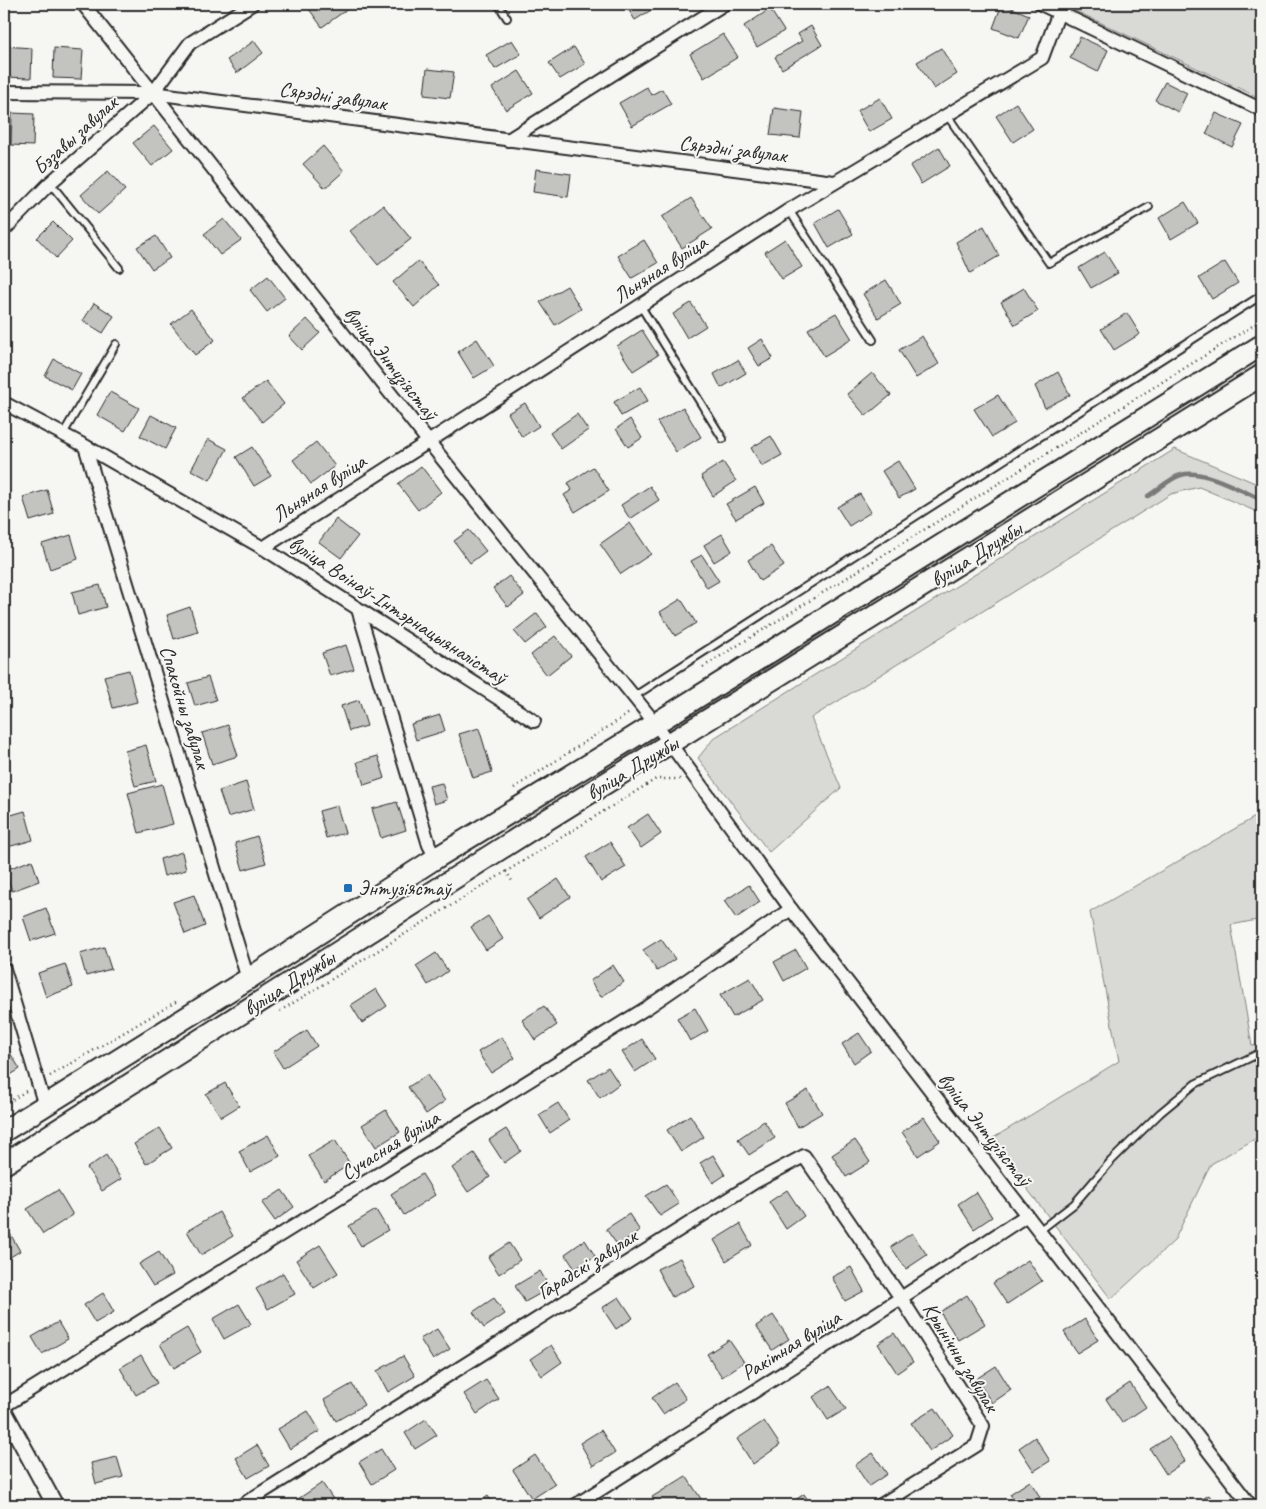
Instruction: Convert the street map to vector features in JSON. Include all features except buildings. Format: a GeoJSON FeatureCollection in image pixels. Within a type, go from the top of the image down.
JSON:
{"type":"FeatureCollection","features":[{"type":"Feature","properties":{"kind":"main road","name":"вуліца Дружбы"},"geometry":{"type":"LineString","coordinates":[[4,1131],[248,979],[436,858],[1262,345]]}},
{"type":"Feature","properties":{"kind":"main road","name":"вуліца Дружбы"},"geometry":{"type":"LineString","coordinates":[[4,1164],[524,834],[670,745],[1262,375]]}},
{"type":"Feature","properties":{"kind":"main road"},"geometry":{"type":"LineString","coordinates":[[4,1139],[45,1106]]}},
{"type":"Feature","properties":{"kind":"street","name":"вуліца Энтузіястаў"},"geometry":{"type":"LineString","coordinates":[[83,4],[428,442],[655,723],[791,909],[1250,1505]]}},
{"type":"Feature","properties":{"kind":"street","name":"Бэзавы завулак"},"geometry":{"type":"LineString","coordinates":[[4,230],[50,183],[153,93],[190,43],[252,4]]}},
{"type":"Feature","properties":{"kind":"street"},"geometry":{"type":"LineString","coordinates":[[508,140],[724,4]]}},
{"type":"Feature","properties":{"kind":"street"},"geometry":{"type":"LineString","coordinates":[[1042,4],[1262,110]]}},
{"type":"Feature","properties":{"kind":"street","name":"Льняная вуліца"},"geometry":{"type":"LineString","coordinates":[[263,548],[834,182],[1042,58],[1058,12]]}},
{"type":"Feature","properties":{"kind":"street","name":"Сярэдні завулак"},"geometry":{"type":"LineString","coordinates":[[4,92],[153,93],[834,182]]}},
{"type":"Feature","properties":{"kind":"street","name":"вуліца Воінаў-Інтэрнацыяналістаў"},"geometry":{"type":"LineString","coordinates":[[4,403],[85,446],[263,548],[534,720]]}},
{"type":"Feature","properties":{"kind":"street","name":"Спакойны завулак"},"geometry":{"type":"LineString","coordinates":[[85,446],[248,979]]}},
{"type":"Feature","properties":{"kind":"street"},"geometry":{"type":"LineString","coordinates":[[358,609],[429,845],[436,858]]}},
{"type":"Feature","properties":{"kind":"street","name":"Сучасная вуліца"},"geometry":{"type":"LineString","coordinates":[[4,1406],[640,1013],[791,909]]}},
{"type":"Feature","properties":{"kind":"street"},"geometry":{"type":"LineString","coordinates":[[4,969],[45,1106]]}},
{"type":"Feature","properties":{"kind":"street","name":"Гарадскі завулак"},"geometry":{"type":"LineString","coordinates":[[246,1504],[754,1182],[797,1158],[804,1156],[809,1160],[901,1298]]}},
{"type":"Feature","properties":{"kind":"street","name":"Ракітная вуліца"},"geometry":{"type":"LineString","coordinates":[[576,1505],[901,1298],[1027,1215]]}},
{"type":"Feature","properties":{"kind":"street","name":"Крынічны завулак"},"geometry":{"type":"LineString","coordinates":[[882,1505],[977,1445],[983,1426],[901,1298]]}},
{"type":"Feature","properties":{"kind":"street"},"geometry":{"type":"LineString","coordinates":[[4,1411],[55,1505]]}},
{"type":"Feature","properties":{"kind":"lane"},"geometry":{"type":"LineString","coordinates":[[498,4],[508,18]]}},
{"type":"Feature","properties":{"kind":"lane"},"geometry":{"type":"LineString","coordinates":[[947,115],[1049,264],[1148,207]]}},
{"type":"Feature","properties":{"kind":"lane"},"geometry":{"type":"LineString","coordinates":[[50,183],[119,268]]}},
{"type":"Feature","properties":{"kind":"lane"},"geometry":{"type":"LineString","coordinates":[[790,210],[873,340]]}},
{"type":"Feature","properties":{"kind":"lane"},"geometry":{"type":"LineString","coordinates":[[634,697],[1262,295]]}},
{"type":"Feature","properties":{"kind":"lane"},"geometry":{"type":"LineString","coordinates":[[640,305],[723,439]]}},
{"type":"Feature","properties":{"kind":"lane"},"geometry":{"type":"LineString","coordinates":[[63,434],[116,344]]}},
{"type":"Feature","properties":{"kind":"lane"},"geometry":{"type":"LineString","coordinates":[[1039,1231],[1074,1204],[1160,1113],[1195,1084],[1262,1052]]}},
{"type":"Feature","properties":{"kind":"path"},"geometry":{"type":"LineString","coordinates":[[694,672],[1262,320]]}},
{"type":"Feature","properties":{"kind":"path"},"geometry":{"type":"LineString","coordinates":[[509,792],[632,711]]}},
{"type":"Feature","properties":{"kind":"path"},"geometry":{"type":"LineString","coordinates":[[432,916],[656,779],[686,780],[693,774]]}},
{"type":"Feature","properties":{"kind":"path"},"geometry":{"type":"LineString","coordinates":[[46,1078],[183,998]]}},
{"type":"Feature","properties":{"kind":"path"},"geometry":{"type":"LineString","coordinates":[[4,1105],[27,1090]]}},
{"type":"Feature","properties":{"kind":"shaded area"},"geometry":{"type":"Polygon","coordinates":[[[1061,4],[1262,4],[1262,99],[1061,4]]]}},
{"type":"Feature","properties":{"kind":"shaded area"},"geometry":{"type":"Polygon","coordinates":[[[1175,449],[1262,486],[1262,514],[1199,487],[1171,494],[811,718],[841,788],[769,852],[698,758],[714,738],[1175,449]]]}},
{"type":"Feature","properties":{"kind":"shaded area"},"geometry":{"type":"Polygon","coordinates":[[[1262,813],[1262,919],[1231,925],[1252,1046],[1262,1045],[1262,1135],[1211,1164],[1174,1241],[1111,1299],[990,1140],[1119,1061],[1090,912],[1262,813]]]}},
{"type":"Feature","properties":{"kind":"waterway"},"geometry":{"type":"LineString","coordinates":[[1148,496],[1173,479],[1181,475],[1190,474],[1211,477],[1262,500]]}},
{"type":"Feature","properties":{"kind":"place","name":"Энтузіястаў"},"geometry":{"type":"Point","coordinates":[348,888]}}]}
